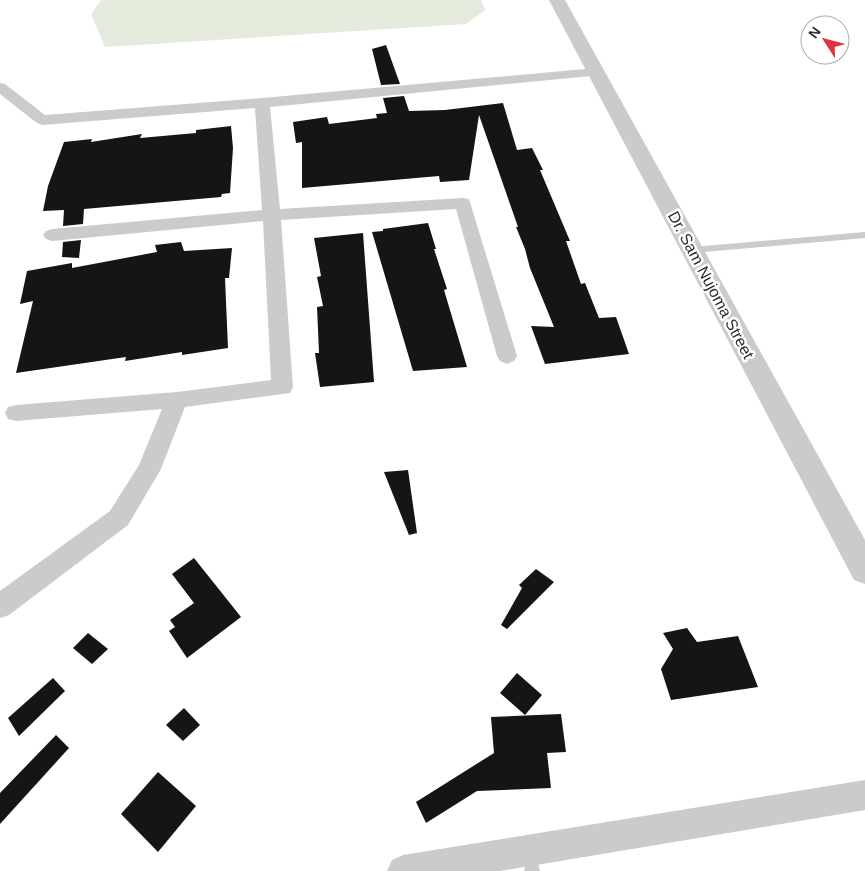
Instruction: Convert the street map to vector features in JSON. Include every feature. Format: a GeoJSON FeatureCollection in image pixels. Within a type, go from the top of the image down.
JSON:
{"type":"FeatureCollection","features":[{"type":"Feature","properties":{"kind":"street","name":"Dr. Sam Nujoma Street"},"geometry":{"type":"LineString","coordinates":[[557,0],[865,570]]}},
{"type":"Feature","properties":{"kind":"street"},"geometry":{"type":"LineString","coordinates":[[0,87],[42,120],[262,103],[596,72]]}},
{"type":"Feature","properties":{"kind":"street"},"geometry":{"type":"LineString","coordinates":[[16,413],[177,400],[282,387],[272,215],[262,103]]}},
{"type":"Feature","properties":{"kind":"street"},"geometry":{"type":"LineString","coordinates":[[52,235],[272,215],[463,203],[508,356]]}},
{"type":"Feature","properties":{"kind":"street"},"geometry":{"type":"LineString","coordinates":[[0,606],[119,518],[149,469],[177,400]]}},
{"type":"Feature","properties":{"kind":"street"},"geometry":{"type":"LineString","coordinates":[[403,871],[530,864],[865,795]]}},
{"type":"Feature","properties":{"kind":"lane"},"geometry":{"type":"LineString","coordinates":[[692,250],[865,236]]}},
{"type":"Feature","properties":{"kind":"green space"},"geometry":{"type":"Polygon","coordinates":[[[101,0],[481,0],[485,10],[466,24],[105,47],[91,14],[101,0]]]}},
{"type":"Feature","properties":{"kind":"building"},"geometry":{"type":"Polygon","coordinates":[[[386,45],[400,84],[381,85],[372,49],[386,45]]]}},
{"type":"Feature","properties":{"kind":"building"},"geometry":{"type":"Polygon","coordinates":[[[404,96],[409,111],[445,110],[503,103],[517,150],[532,148],[543,170],[540,170],[570,241],[566,241],[581,284],[585,283],[599,318],[616,317],[629,354],[545,364],[531,326],[554,327],[530,268],[516,227],[518,227],[479,115],[469,180],[440,182],[439,176],[302,188],[302,142],[296,143],[293,122],[327,117],[329,124],[377,118],[376,114],[387,113],[383,98],[404,96]]]}},
{"type":"Feature","properties":{"kind":"building"},"geometry":{"type":"Polygon","coordinates":[[[231,126],[233,148],[230,193],[222,194],[221,197],[84,209],[83,224],[63,226],[64,210],[43,211],[48,186],[64,142],[92,139],[91,142],[142,134],[140,138],[196,133],[196,130],[231,126]]]}},
{"type":"Feature","properties":{"kind":"building"},"geometry":{"type":"Polygon","coordinates":[[[428,223],[447,289],[444,290],[467,367],[413,371],[372,232],[428,223]]]}},
{"type":"Feature","properties":{"kind":"building"},"geometry":{"type":"Polygon","coordinates":[[[363,233],[374,382],[320,387],[315,353],[319,353],[317,307],[323,306],[317,277],[321,276],[314,238],[363,233]]]}},
{"type":"Feature","properties":{"kind":"building"},"geometry":{"type":"Polygon","coordinates":[[[81,240],[79,258],[62,257],[63,242],[81,240]]]}},
{"type":"Feature","properties":{"kind":"building"},"geometry":{"type":"Polygon","coordinates":[[[181,242],[184,251],[232,248],[229,278],[225,278],[228,348],[182,355],[182,352],[125,361],[126,357],[16,373],[33,301],[20,304],[27,271],[72,263],[72,268],[157,252],[155,245],[181,242]]]}},
{"type":"Feature","properties":{"kind":"building"},"geometry":{"type":"Polygon","coordinates":[[[408,470],[417,533],[409,535],[384,472],[408,470]]]}},
{"type":"Feature","properties":{"kind":"building"},"geometry":{"type":"Polygon","coordinates":[[[194,558],[241,617],[187,658],[169,631],[175,627],[170,620],[194,603],[172,574],[194,558]]]}},
{"type":"Feature","properties":{"kind":"building"},"geometry":{"type":"Polygon","coordinates":[[[536,569],[554,582],[507,629],[501,625],[522,588],[519,585],[536,569]]]}},
{"type":"Feature","properties":{"kind":"building"},"geometry":{"type":"Polygon","coordinates":[[[687,628],[697,642],[738,636],[758,687],[671,700],[661,669],[673,649],[663,633],[687,628]]]}},
{"type":"Feature","properties":{"kind":"building"},"geometry":{"type":"Polygon","coordinates":[[[88,633],[108,649],[92,664],[73,648],[88,633]]]}},
{"type":"Feature","properties":{"kind":"building"},"geometry":{"type":"Polygon","coordinates":[[[517,673],[542,695],[525,715],[500,693],[517,673]]]}},
{"type":"Feature","properties":{"kind":"building"},"geometry":{"type":"Polygon","coordinates":[[[53,678],[65,691],[19,736],[8,718],[53,678]]]}},
{"type":"Feature","properties":{"kind":"building"},"geometry":{"type":"Polygon","coordinates":[[[184,708],[200,725],[183,741],[166,725],[184,708]]]}},
{"type":"Feature","properties":{"kind":"building"},"geometry":{"type":"Polygon","coordinates":[[[561,714],[566,752],[547,753],[551,788],[477,791],[426,823],[416,802],[494,753],[491,717],[561,714]]]}},
{"type":"Feature","properties":{"kind":"building"},"geometry":{"type":"Polygon","coordinates":[[[56,735],[69,748],[0,824],[0,793],[56,735]]]}},
{"type":"Feature","properties":{"kind":"building"},"geometry":{"type":"Polygon","coordinates":[[[158,772],[196,806],[158,852],[121,814],[158,772]]]}}]}
